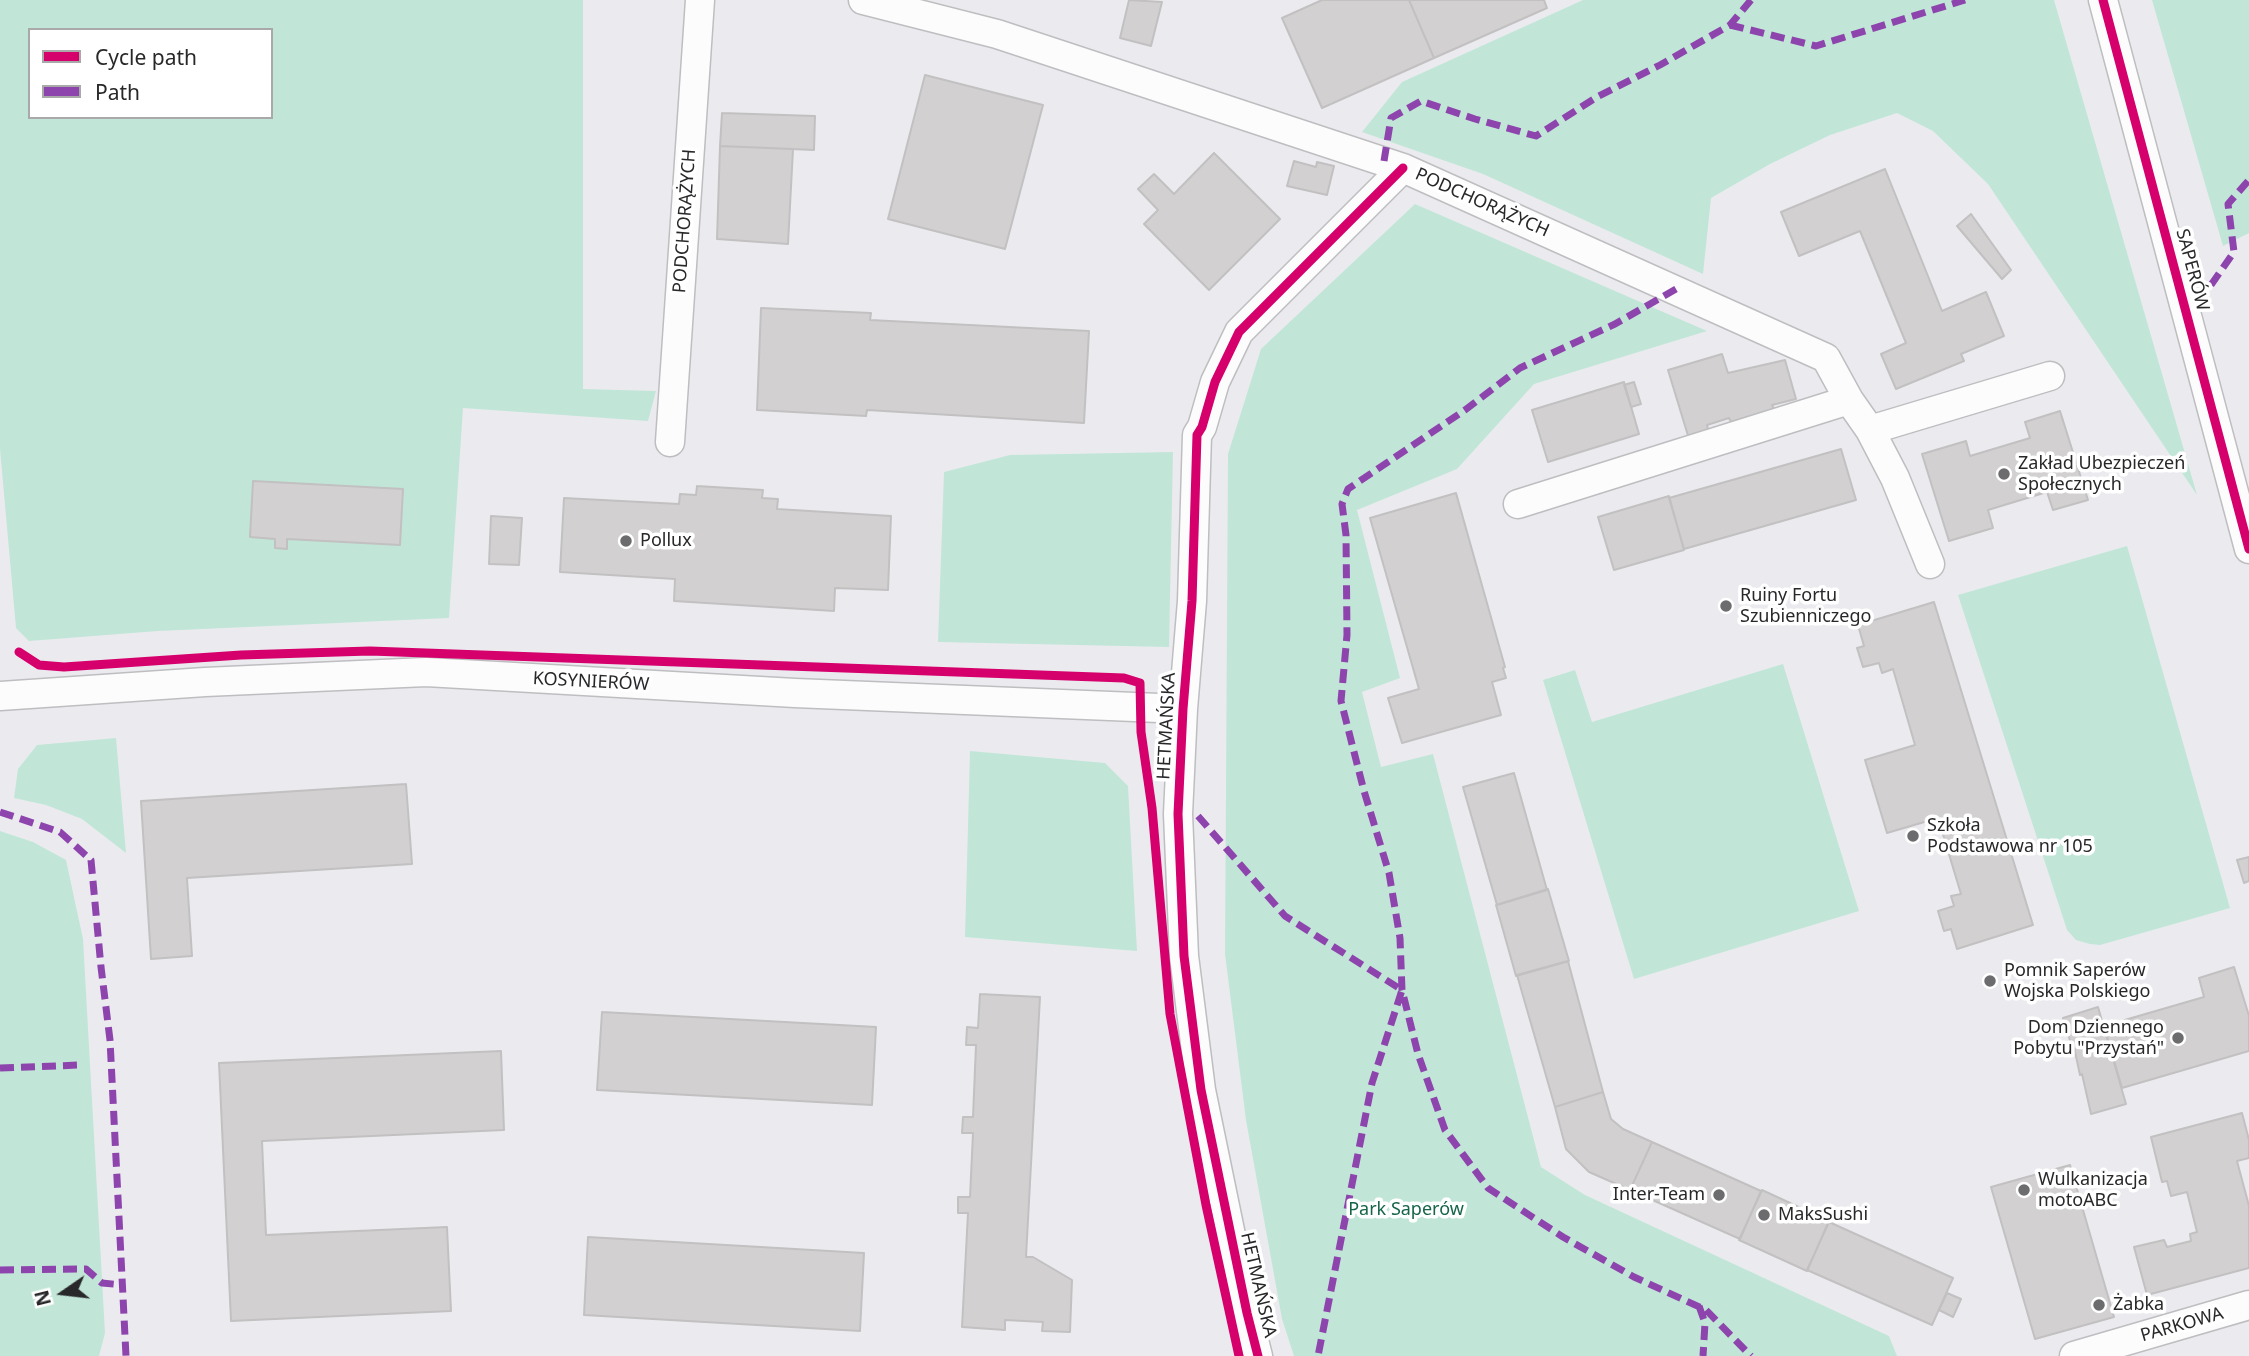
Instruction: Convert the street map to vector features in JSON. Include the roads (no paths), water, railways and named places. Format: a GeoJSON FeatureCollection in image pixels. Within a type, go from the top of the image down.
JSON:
{"type":"FeatureCollection","features":[{"type":"Feature","properties":{"kind":"street","name":"PODCHORĄŻYCH"},"geometry":{"type":"LineString","coordinates":[[670,442],[701,0]]}},
{"type":"Feature","properties":{"kind":"street","name":"PODCHORĄŻYCH"},"geometry":{"type":"LineString","coordinates":[[863,0],[997,34],[1403,168],[1826,358],[1849,400],[1870,430],[1895,478],[1930,564]]}},
{"type":"Feature","properties":{"kind":"street","name":"SAPERÓW"},"geometry":{"type":"LineString","coordinates":[[2103,0],[2249,549]]}},
{"type":"Feature","properties":{"kind":"street","name":"HETMAŃSKA"},"geometry":{"type":"LineString","coordinates":[[1258,1356],[1241,1288],[1201,1090],[1184,956],[1178,814],[1192,601],[1197,435],[1215,382],[1239,332],[1403,168]]}},
{"type":"Feature","properties":{"kind":"street"},"geometry":{"type":"LineString","coordinates":[[1870,430],[2050,376]]}},
{"type":"Feature","properties":{"kind":"street"},"geometry":{"type":"LineString","coordinates":[[1518,504],[1849,400]]}},
{"type":"Feature","properties":{"kind":"street","name":"KOSYNIERÓW"},"geometry":{"type":"LineString","coordinates":[[0,696],[205,682],[426,673],[795,693],[1183,709]]}},
{"type":"Feature","properties":{"kind":"street","name":"PARKOWA"},"geometry":{"type":"LineString","coordinates":[[2074,1356],[2249,1305]]}},
{"type":"Feature","properties":{"kind":"place","name":"Zakład Ubezpieczeń Społecznych"},"geometry":{"type":"Point","coordinates":[2004,474]}},
{"type":"Feature","properties":{"kind":"place","name":"Pollux"},"geometry":{"type":"Point","coordinates":[626,541]}},
{"type":"Feature","properties":{"kind":"place","name":"Ruiny Fortu Szubienniczego"},"geometry":{"type":"Point","coordinates":[1726,606]}},
{"type":"Feature","properties":{"kind":"place","name":"Szkoła Podstawowa nr 105"},"geometry":{"type":"Point","coordinates":[1913,836]}},
{"type":"Feature","properties":{"kind":"place","name":"Pomnik Saperów Wojska Polskiego"},"geometry":{"type":"Point","coordinates":[1990,981]}},
{"type":"Feature","properties":{"kind":"place","name":"Dom Dziennego Pobytu \"Przystań\""},"geometry":{"type":"Point","coordinates":[2178,1038]}},
{"type":"Feature","properties":{"kind":"place","name":"Wulkanizacja motoABC"},"geometry":{"type":"Point","coordinates":[2024,1190]}},
{"type":"Feature","properties":{"kind":"place","name":"Inter-Team"},"geometry":{"type":"Point","coordinates":[1719,1195]}},
{"type":"Feature","properties":{"kind":"place","name":"MaksSushi"},"geometry":{"type":"Point","coordinates":[1764,1215]}},
{"type":"Feature","properties":{"kind":"place","name":"Żabka"},"geometry":{"type":"Point","coordinates":[2099,1305]}},
{"type":"Feature","properties":{"kind":"park label","name":"Park Saperów"},"geometry":{"type":"Point","coordinates":[1406,1210]}}]}
